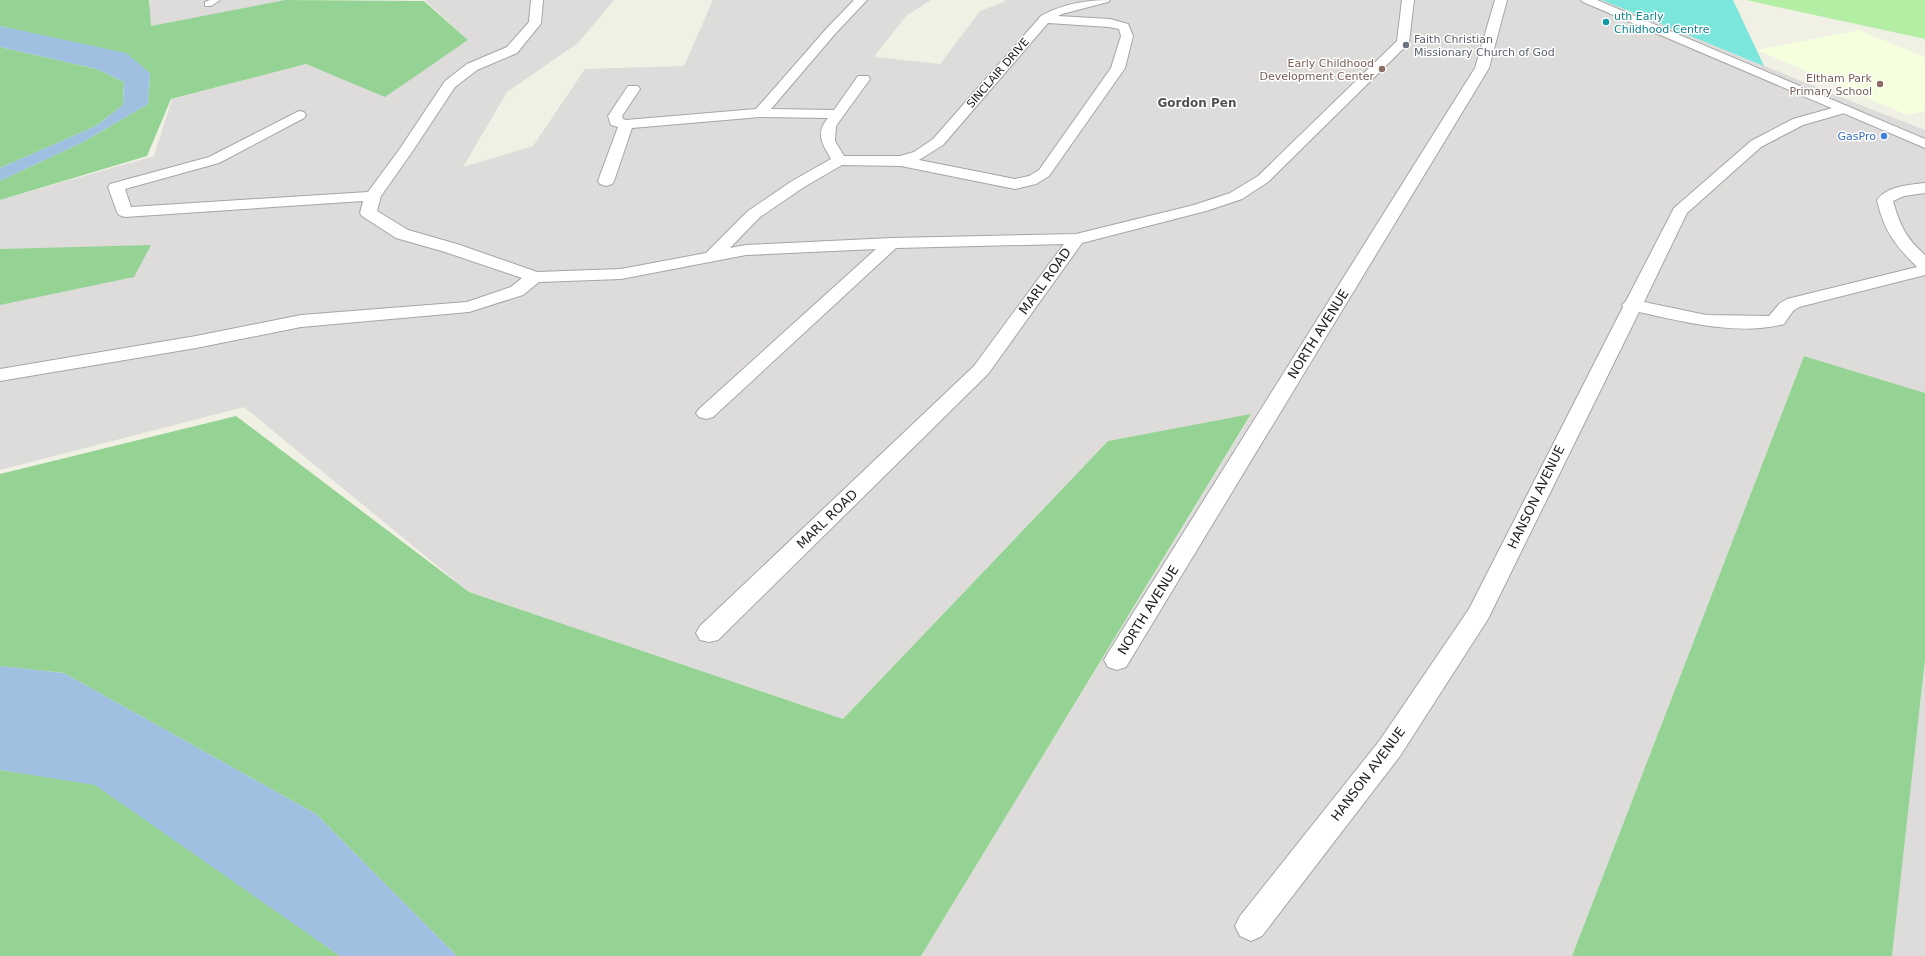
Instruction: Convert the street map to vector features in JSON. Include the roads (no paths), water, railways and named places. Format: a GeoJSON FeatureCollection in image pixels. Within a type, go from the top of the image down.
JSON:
{"type":"FeatureCollection","features":[{"type":"Feature","properties":{"kind":"street"},"geometry":{"type":"LineString","coordinates":[[537,0],[535,22],[512,50],[472,67],[450,84],[405,152],[373,196],[368,213],[402,234],[451,248],[535,277],[621,274],[746,250],[892,242],[1076,239]]}},
{"type":"Feature","properties":{"kind":"street"},"geometry":{"type":"LineString","coordinates":[[760,113],[831,31],[861,0]]}},
{"type":"Feature","properties":{"kind":"street","name":"SINCLAIR DRIVE"},"geometry":{"type":"LineString","coordinates":[[901,161],[919,155],[938,142],[1045,19],[1058,11],[1104,0]]}},
{"type":"Feature","properties":{"kind":"street","name":"MARL ROAD"},"geometry":{"type":"LineString","coordinates":[[709,632],[981,370],[1076,239],[1200,208],[1236,196],[1263,179],[1402,42],[1408,0]]}},
{"type":"Feature","properties":{"kind":"street","name":"NORTH AVENUE"},"geometry":{"type":"LineString","coordinates":[[1117,660],[1482,68],[1501,0]]}},
{"type":"Feature","properties":{"kind":"street"},"geometry":{"type":"LineString","coordinates":[[1587,0],[1925,144]]}},
{"type":"Feature","properties":{"kind":"street"},"geometry":{"type":"LineString","coordinates":[[711,257],[754,214],[798,184],[839,160],[901,161],[1014,184],[1025,184],[1037,179],[1044,173],[1118,68],[1127,36],[1124,26],[1110,23],[1045,19]]}},
{"type":"Feature","properties":{"kind":"street"},"geometry":{"type":"LineString","coordinates":[[839,160],[828,141],[829,126],[863,79]]}},
{"type":"Feature","properties":{"kind":"street"},"geometry":{"type":"LineString","coordinates":[[633,89],[614,116],[616,122],[626,124],[760,113],[839,114]]}},
{"type":"Feature","properties":{"kind":"street","name":"HANSON AVENUE"},"geometry":{"type":"LineString","coordinates":[[1251,926],[1390,748],[1479,613],[1631,305],[1680,211],[1756,144],[1798,122],[1843,109]]}},
{"type":"Feature","properties":{"kind":"street"},"geometry":{"type":"LineString","coordinates":[[299,115],[214,160],[116,187],[125,212],[373,196]]}},
{"type":"Feature","properties":{"kind":"street"},"geometry":{"type":"LineString","coordinates":[[606,181],[626,124]]}},
{"type":"Feature","properties":{"kind":"street"},"geometry":{"type":"LineString","coordinates":[[1925,188],[1898,192],[1890,195],[1885,200],[1890,224],[1896,235],[1925,265]]}},
{"type":"Feature","properties":{"kind":"street"},"geometry":{"type":"LineString","coordinates":[[706,413],[892,242]]}},
{"type":"Feature","properties":{"kind":"street"},"geometry":{"type":"LineString","coordinates":[[1631,305],[1706,321],[1769,322],[1777,320],[1786,307],[1793,303],[1925,270]]}},
{"type":"Feature","properties":{"kind":"street"},"geometry":{"type":"LineString","coordinates":[[0,375],[196,342],[301,321],[469,307],[517,292],[535,277]]}},
{"type":"Feature","properties":{"kind":"lane"},"geometry":{"type":"LineString","coordinates":[[208,4],[216,0]]}},
{"type":"Feature","properties":{"kind":"place","name":"uth Early Childhood Centre"},"geometry":{"type":"Point","coordinates":[1606,22]}},
{"type":"Feature","properties":{"kind":"place","name":"Faith Christian Missionary Church of God"},"geometry":{"type":"Point","coordinates":[1406,45]}},
{"type":"Feature","properties":{"kind":"place","name":"Early Childhood Development Center"},"geometry":{"type":"Point","coordinates":[1382,69]}},
{"type":"Feature","properties":{"kind":"place","name":"Eltham Park Primary School"},"geometry":{"type":"Point","coordinates":[1880,84]}},
{"type":"Feature","properties":{"kind":"place","name":"GasPro"},"geometry":{"type":"Point","coordinates":[1884,136]}},
{"type":"Feature","properties":{"kind":"district","name":"Gordon Pen"},"geometry":{"type":"Point","coordinates":[1197,103]}}]}
